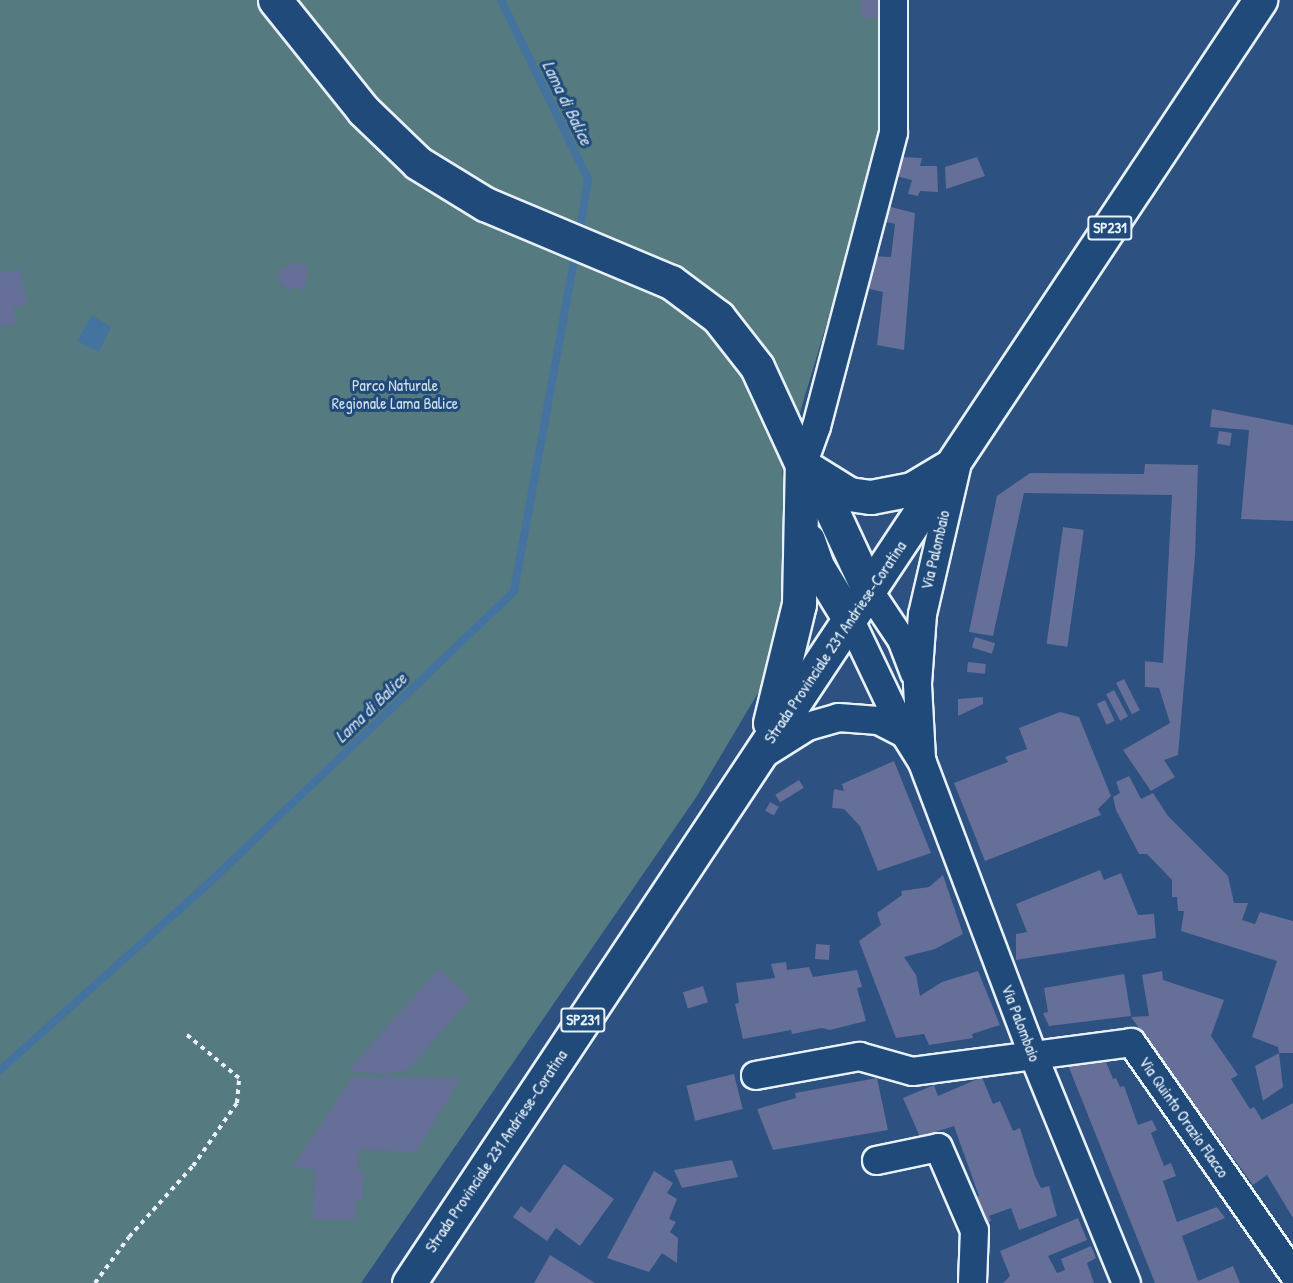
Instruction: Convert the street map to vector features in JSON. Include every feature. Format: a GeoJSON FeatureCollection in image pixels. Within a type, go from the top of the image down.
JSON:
{"type":"FeatureCollection","features":[{"type":"Feature","properties":{"kind":"main road"},"geometry":{"type":"LineString","coordinates":[[275,0],[363,110],[427,169],[485,204],[661,277],[709,308],[738,338],[757,367],[802,465],[824,495],[869,591]]}},
{"type":"Feature","properties":{"kind":"main road","name":"Strada Provinciale 231 Andriese-Coratina"},"geometry":{"type":"LineString","coordinates":[[409,1283],[1260,0]]}},
{"type":"Feature","properties":{"kind":"main road"},"geometry":{"type":"LineString","coordinates":[[802,465],[849,494],[880,497],[927,483],[959,455]]}},
{"type":"Feature","properties":{"kind":"main road"},"geometry":{"type":"LineString","coordinates":[[758,757],[797,614],[803,521],[802,465]]}},
{"type":"Feature","properties":{"kind":"main road"},"geometry":{"type":"LineString","coordinates":[[803,521],[817,566],[850,620]]}},
{"type":"Feature","properties":{"kind":"street"},"geometry":{"type":"LineString","coordinates":[[802,465],[816,426],[893,132],[893,0]]}},
{"type":"Feature","properties":{"kind":"street","name":"Via Palombaio"},"geometry":{"type":"LineString","coordinates":[[922,762],[916,682],[925,592],[959,455]]}},
{"type":"Feature","properties":{"kind":"street","name":"Via Palombaio"},"geometry":{"type":"LineString","coordinates":[[869,591],[901,639],[916,682]]}},
{"type":"Feature","properties":{"kind":"street","name":"Via Palombaio"},"geometry":{"type":"LineString","coordinates":[[850,620],[904,732],[922,762],[1033,1055],[1126,1283]]}},
{"type":"Feature","properties":{"kind":"street"},"geometry":{"type":"LineString","coordinates":[[758,757],[797,731],[833,718],[872,718],[904,732]]}},
{"type":"Feature","properties":{"kind":"street","name":"Via Quinto Orazio Flacco"},"geometry":{"type":"LineString","coordinates":[[1033,1055],[1131,1042],[1293,1274]]}},
{"type":"Feature","properties":{"kind":"street"},"geometry":{"type":"LineString","coordinates":[[755,1075],[859,1056],[912,1071],[1033,1055]]}},
{"type":"Feature","properties":{"kind":"street"},"geometry":{"type":"LineString","coordinates":[[876,1160],[938,1147],[974,1230],[972,1283]]}},
{"type":"Feature","properties":{"kind":"path"},"geometry":{"type":"LineString","coordinates":[[95,1283],[129,1238],[193,1166],[237,1103],[239,1078],[186,1034]]}},
{"type":"Feature","properties":{"kind":"green space","name":"Parco Naturale Regionale Lama Balice"},"geometry":{"type":"Polygon","coordinates":[[[0,0],[886,0],[892,106],[782,472],[794,556],[765,681],[697,796],[361,1283],[0,1283],[0,0]]]}},
{"type":"Feature","properties":{"kind":"water"},"geometry":{"type":"Polygon","coordinates":[[[92,315],[111,327],[99,352],[77,341],[92,315]]]}},
{"type":"Feature","properties":{"kind":"building"},"geometry":{"type":"Polygon","coordinates":[[[861,0],[881,0],[881,18],[861,18],[861,0]]]}},
{"type":"Feature","properties":{"kind":"building"},"geometry":{"type":"Polygon","coordinates":[[[901,157],[922,158],[920,166],[937,166],[938,192],[920,191],[918,196],[908,194],[912,180],[896,176],[901,157]]]}},
{"type":"Feature","properties":{"kind":"building"},"geometry":{"type":"Polygon","coordinates":[[[977,157],[985,176],[946,189],[945,167],[977,157]]]}},
{"type":"Feature","properties":{"kind":"building"},"geometry":{"type":"Polygon","coordinates":[[[887,206],[915,213],[904,350],[877,345],[883,292],[865,288],[871,256],[891,257],[895,224],[882,221],[887,206]]]}},
{"type":"Feature","properties":{"kind":"building"},"geometry":{"type":"Polygon","coordinates":[[[292,263],[304,264],[308,269],[304,291],[293,286],[288,291],[278,280],[281,270],[292,263]]]}},
{"type":"Feature","properties":{"kind":"building"},"geometry":{"type":"Polygon","coordinates":[[[20,269],[28,304],[13,307],[17,324],[0,327],[0,273],[20,269]]]}},
{"type":"Feature","properties":{"kind":"building"},"geometry":{"type":"Polygon","coordinates":[[[1212,409],[1293,425],[1293,521],[1241,519],[1249,430],[1210,427],[1212,409]]]}},
{"type":"Feature","properties":{"kind":"building"},"geometry":{"type":"Polygon","coordinates":[[[1219,431],[1232,433],[1230,446],[1217,444],[1219,431]]]}},
{"type":"Feature","properties":{"kind":"building"},"geometry":{"type":"Polygon","coordinates":[[[1145,464],[1198,465],[1195,556],[1178,755],[1164,760],[1175,777],[1151,791],[1123,750],[1170,723],[1159,688],[1145,687],[1145,661],[1163,663],[1172,495],[1024,493],[993,636],[969,632],[997,496],[1030,473],[1144,474],[1145,464]]]}},
{"type":"Feature","properties":{"kind":"building"},"geometry":{"type":"Polygon","coordinates":[[[1063,527],[1084,530],[1067,647],[1047,644],[1063,527]]]}},
{"type":"Feature","properties":{"kind":"building"},"geometry":{"type":"Polygon","coordinates":[[[975,637],[995,643],[992,654],[972,648],[975,637]]]}},
{"type":"Feature","properties":{"kind":"building"},"geometry":{"type":"Polygon","coordinates":[[[968,662],[986,664],[985,674],[967,672],[968,662]]]}},
{"type":"Feature","properties":{"kind":"building"},"geometry":{"type":"Polygon","coordinates":[[[1124,679],[1140,710],[1132,714],[1116,683],[1124,679]]]}},
{"type":"Feature","properties":{"kind":"building"},"geometry":{"type":"Polygon","coordinates":[[[1114,690],[1128,716],[1120,721],[1106,694],[1114,690]]]}},
{"type":"Feature","properties":{"kind":"building"},"geometry":{"type":"Polygon","coordinates":[[[983,697],[983,704],[958,716],[958,699],[983,697]]]}},
{"type":"Feature","properties":{"kind":"building"},"geometry":{"type":"Polygon","coordinates":[[[1105,700],[1115,721],[1107,725],[1097,704],[1105,700]]]}},
{"type":"Feature","properties":{"kind":"building"},"geometry":{"type":"Polygon","coordinates":[[[1060,712],[1079,717],[1111,796],[1098,809],[1101,815],[985,861],[954,783],[1008,762],[1005,757],[1027,749],[1019,728],[1060,712]]]}},
{"type":"Feature","properties":{"kind":"building"},"geometry":{"type":"Polygon","coordinates":[[[894,761],[931,853],[878,871],[860,826],[844,809],[832,808],[834,789],[844,791],[842,784],[894,761]]]}},
{"type":"Feature","properties":{"kind":"building"},"geometry":{"type":"Polygon","coordinates":[[[1129,776],[1141,799],[1153,793],[1168,816],[1228,876],[1234,903],[1248,903],[1242,920],[1255,924],[1260,912],[1293,921],[1293,1053],[1279,1053],[1278,1047],[1252,1037],[1277,961],[1181,931],[1184,911],[1178,911],[1177,897],[1172,897],[1172,880],[1147,854],[1139,854],[1116,810],[1113,797],[1120,793],[1116,782],[1129,776]]]}},
{"type":"Feature","properties":{"kind":"building"},"geometry":{"type":"Polygon","coordinates":[[[799,780],[804,788],[780,802],[775,795],[799,780]]]}},
{"type":"Feature","properties":{"kind":"building"},"geometry":{"type":"Polygon","coordinates":[[[770,802],[779,807],[774,816],[765,811],[770,802]]]}},
{"type":"Feature","properties":{"kind":"building"},"geometry":{"type":"Polygon","coordinates":[[[1100,870],[1104,880],[1121,873],[1138,915],[1154,914],[1156,938],[1016,960],[1016,934],[1027,932],[1016,904],[1100,870]]]}},
{"type":"Feature","properties":{"kind":"building"},"geometry":{"type":"Polygon","coordinates":[[[943,875],[963,934],[935,949],[904,957],[916,975],[920,996],[942,982],[978,971],[1000,1025],[972,1034],[973,1038],[929,1045],[924,1034],[896,1038],[859,941],[881,925],[877,913],[902,895],[901,891],[929,887],[943,875]]]}},
{"type":"Feature","properties":{"kind":"building"},"geometry":{"type":"Polygon","coordinates":[[[816,944],[830,945],[829,960],[815,959],[816,944]]]}},
{"type":"Feature","properties":{"kind":"building"},"geometry":{"type":"Polygon","coordinates":[[[786,962],[787,970],[809,967],[813,977],[857,970],[862,987],[857,988],[866,1021],[830,1030],[822,1028],[792,1034],[791,1030],[743,1039],[735,1004],[739,1003],[736,983],[775,978],[771,964],[786,962]]]}},
{"type":"Feature","properties":{"kind":"building"},"geometry":{"type":"Polygon","coordinates":[[[438,969],[471,998],[408,1070],[384,1074],[348,1071],[438,969]]]}},
{"type":"Feature","properties":{"kind":"building"},"geometry":{"type":"Polygon","coordinates":[[[1162,971],[1163,980],[1224,1000],[1211,1036],[1238,1075],[1231,1079],[1250,1109],[1254,1107],[1262,1120],[1293,1103],[1293,1218],[1267,1175],[1253,1185],[1131,1017],[1149,1016],[1142,975],[1162,971]]]}},
{"type":"Feature","properties":{"kind":"building"},"geometry":{"type":"Polygon","coordinates":[[[1124,974],[1131,1016],[1049,1026],[1043,1013],[1048,1012],[1044,988],[1124,974]]]}},
{"type":"Feature","properties":{"kind":"building"},"geometry":{"type":"Polygon","coordinates":[[[703,986],[708,1002],[688,1008],[683,992],[703,986]]]}},
{"type":"Feature","properties":{"kind":"building"},"geometry":{"type":"Polygon","coordinates":[[[1279,1053],[1283,1087],[1263,1101],[1255,1066],[1279,1053]]]}},
{"type":"Feature","properties":{"kind":"building"},"geometry":{"type":"Polygon","coordinates":[[[1105,1059],[1113,1079],[1116,1078],[1120,1087],[1124,1086],[1138,1125],[1152,1120],[1157,1130],[1151,1133],[1164,1166],[1171,1163],[1176,1176],[1163,1181],[1177,1222],[1217,1207],[1225,1218],[1182,1236],[1198,1281],[1233,1266],[1240,1283],[1155,1283],[1068,1065],[1105,1059]]]}},
{"type":"Feature","properties":{"kind":"building"},"geometry":{"type":"Polygon","coordinates":[[[734,1074],[743,1109],[695,1121],[686,1086],[734,1074]]]}},
{"type":"Feature","properties":{"kind":"building"},"geometry":{"type":"Polygon","coordinates":[[[353,1077],[461,1078],[416,1152],[359,1149],[358,1171],[364,1171],[363,1200],[356,1200],[356,1220],[312,1219],[315,1170],[293,1166],[353,1077]]]}},
{"type":"Feature","properties":{"kind":"building"},"geometry":{"type":"Polygon","coordinates":[[[982,1077],[993,1104],[1000,1101],[1013,1131],[1020,1128],[1035,1176],[1041,1188],[1049,1186],[1057,1216],[1019,1230],[1011,1208],[989,1216],[991,1221],[981,1225],[968,1199],[979,1196],[954,1126],[920,1137],[903,1098],[934,1085],[938,1096],[982,1077]]]}},
{"type":"Feature","properties":{"kind":"building"},"geometry":{"type":"Polygon","coordinates":[[[877,1078],[888,1130],[773,1150],[757,1109],[796,1098],[795,1093],[877,1078]]]}},
{"type":"Feature","properties":{"kind":"building"},"geometry":{"type":"Polygon","coordinates":[[[732,1160],[738,1177],[682,1188],[674,1170],[732,1160]]]}},
{"type":"Feature","properties":{"kind":"building"},"geometry":{"type":"Polygon","coordinates":[[[564,1164],[614,1199],[580,1246],[556,1228],[547,1241],[513,1217],[521,1206],[530,1213],[564,1164]]]}},
{"type":"Feature","properties":{"kind":"building"},"geometry":{"type":"Polygon","coordinates":[[[654,1171],[673,1183],[667,1193],[677,1199],[669,1219],[676,1222],[670,1232],[678,1238],[677,1263],[662,1253],[649,1272],[607,1258],[654,1171]]]}},
{"type":"Feature","properties":{"kind":"building"},"geometry":{"type":"Polygon","coordinates":[[[1078,1218],[1087,1240],[1048,1256],[1057,1273],[1065,1270],[1061,1259],[1091,1246],[1096,1258],[1087,1263],[1094,1283],[1003,1283],[1010,1276],[1000,1251],[1078,1218]]]}},
{"type":"Feature","properties":{"kind":"building"},"geometry":{"type":"Polygon","coordinates":[[[550,1255],[595,1283],[534,1283],[550,1255]]]}},
{"type":"Feature","properties":{"kind":"waterway","name":"Lama di Balice"},"geometry":{"type":"LineString","coordinates":[[501,0],[588,179],[581,222]]}},
{"type":"Feature","properties":{"kind":"waterway","name":"Lama di Balice"},"geometry":{"type":"LineString","coordinates":[[0,1070],[210,882],[514,591],[574,261]]}}]}
